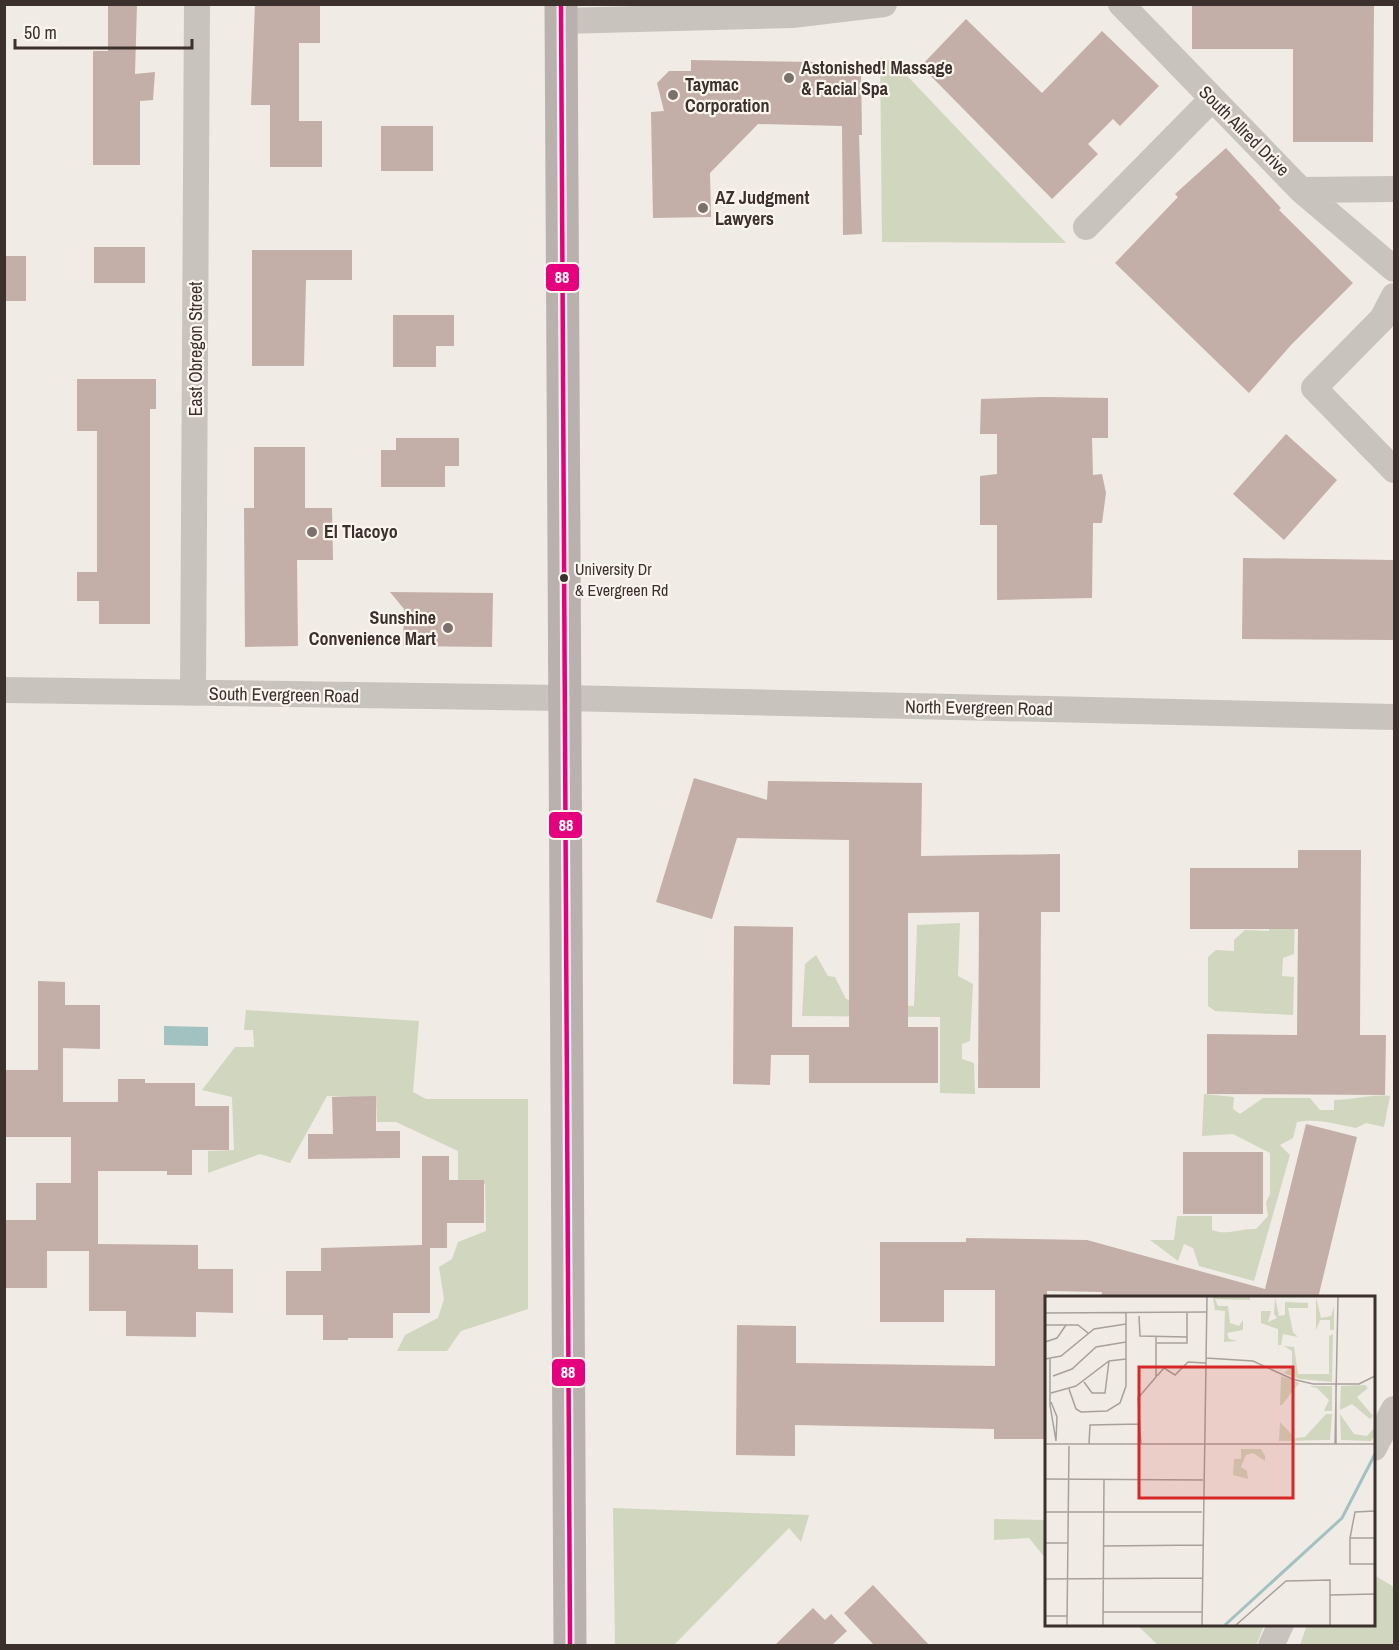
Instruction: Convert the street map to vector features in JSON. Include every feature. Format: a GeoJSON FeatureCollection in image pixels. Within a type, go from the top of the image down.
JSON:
{"type":"FeatureCollection","features":[{"type":"Feature","properties":{"kind":"main road"},"geometry":{"type":"LineString","coordinates":[[561,13],[570,1646]]}},
{"type":"Feature","properties":{"kind":"street","name":"East Obregon Street"},"geometry":{"type":"LineString","coordinates":[[194,693],[197,4]]}},
{"type":"Feature","properties":{"kind":"street"},"geometry":{"type":"LineString","coordinates":[[561,13],[792,10],[884,4]]}},
{"type":"Feature","properties":{"kind":"street","name":"South Allred Drive"},"geometry":{"type":"LineString","coordinates":[[1121,4],[1302,190],[1395,189]]}},
{"type":"Feature","properties":{"kind":"street"},"geometry":{"type":"LineString","coordinates":[[1086,227],[1212,99]]}},
{"type":"Feature","properties":{"kind":"street"},"geometry":{"type":"LineString","coordinates":[[1302,190],[1395,269]]}},
{"type":"Feature","properties":{"kind":"street"},"geometry":{"type":"LineString","coordinates":[[1395,296],[1382,319],[1314,388],[1395,470]]}},
{"type":"Feature","properties":{"kind":"street","name":"South Evergreen Road"},"geometry":{"type":"LineString","coordinates":[[4,690],[157,694],[564,698]]}},
{"type":"Feature","properties":{"kind":"street","name":"North Evergreen Road"},"geometry":{"type":"LineString","coordinates":[[564,698],[1395,717]]}},
{"type":"Feature","properties":{"kind":"street"},"geometry":{"type":"LineString","coordinates":[[1375,1446],[1395,1409]]}},
{"type":"Feature","properties":{"kind":"street"},"geometry":{"type":"LineString","coordinates":[[1271,1646],[1280,1626]]}},
{"type":"Feature","properties":{"kind":"green space"},"geometry":{"type":"Polygon","coordinates":[[[880,58],[893,61],[1066,243],[882,242],[880,58]]]}},
{"type":"Feature","properties":{"kind":"green space"},"geometry":{"type":"Polygon","coordinates":[[[1271,894],[1295,911],[1294,954],[1283,958],[1282,976],[1294,977],[1293,1015],[1215,1011],[1208,1006],[1208,957],[1216,950],[1234,951],[1234,940],[1245,930],[1269,931],[1271,894]]]}},
{"type":"Feature","properties":{"kind":"green space"},"geometry":{"type":"Polygon","coordinates":[[[960,923],[958,976],[973,984],[970,1041],[962,1044],[962,1059],[974,1063],[975,1094],[940,1093],[940,1017],[802,1016],[805,964],[816,955],[828,976],[835,977],[846,999],[865,1004],[914,1006],[917,925],[960,923]]]}},
{"type":"Feature","properties":{"kind":"green space"},"geometry":{"type":"Polygon","coordinates":[[[246,1010],[419,1021],[413,1092],[426,1099],[528,1099],[528,1309],[461,1331],[447,1351],[397,1351],[405,1335],[438,1318],[444,1299],[439,1267],[452,1259],[458,1242],[486,1231],[485,1184],[458,1180],[458,1151],[396,1122],[377,1122],[376,1098],[327,1096],[290,1163],[260,1154],[208,1173],[208,1151],[234,1150],[232,1097],[202,1090],[235,1047],[254,1047],[253,1030],[244,1030],[246,1010]]]}},
{"type":"Feature","properties":{"kind":"green space"},"geometry":{"type":"Polygon","coordinates":[[[1204,1094],[1234,1097],[1233,1109],[1240,1114],[1263,1098],[1310,1098],[1320,1110],[1334,1110],[1334,1100],[1390,1096],[1384,1127],[1366,1123],[1356,1128],[1320,1121],[1297,1122],[1293,1138],[1280,1145],[1290,1155],[1254,1281],[1199,1266],[1193,1248],[1184,1244],[1178,1261],[1150,1240],[1174,1240],[1177,1216],[1212,1216],[1212,1230],[1228,1232],[1256,1229],[1268,1216],[1266,1202],[1270,1194],[1270,1153],[1233,1134],[1202,1136],[1204,1094]]]}},
{"type":"Feature","properties":{"kind":"green space"},"geometry":{"type":"Polygon","coordinates":[[[613,1508],[809,1515],[801,1542],[789,1528],[674,1645],[615,1646],[613,1508]]]}},
{"type":"Feature","properties":{"kind":"green space"},"geometry":{"type":"Polygon","coordinates":[[[994,1519],[1045,1520],[1045,1558],[1029,1538],[994,1540],[994,1519]]]}},
{"type":"Feature","properties":{"kind":"green space"},"geometry":{"type":"Polygon","coordinates":[[[1375,1576],[1394,1587],[1394,1645],[1300,1645],[1307,1626],[1375,1626],[1375,1576]]]}},
{"type":"Feature","properties":{"kind":"green space"},"geometry":{"type":"Polygon","coordinates":[[[1138,1626],[1264,1626],[1256,1646],[1158,1645],[1138,1626]]]}},
{"type":"Feature","properties":{"kind":"water"},"geometry":{"type":"Polygon","coordinates":[[[164,1026],[208,1027],[208,1046],[164,1045],[164,1026]]]}},
{"type":"Feature","properties":{"kind":"building"},"geometry":{"type":"Polygon","coordinates":[[[108,4],[137,4],[135,74],[155,72],[153,100],[140,101],[140,165],[93,165],[93,51],[108,51],[108,4]]]}},
{"type":"Feature","properties":{"kind":"building"},"geometry":{"type":"Polygon","coordinates":[[[255,4],[320,4],[320,43],[299,43],[299,121],[322,121],[322,167],[270,167],[270,105],[251,105],[255,4]]]}},
{"type":"Feature","properties":{"kind":"building"},"geometry":{"type":"Polygon","coordinates":[[[1192,4],[1374,4],[1373,142],[1293,142],[1293,49],[1192,49],[1192,4]]]}},
{"type":"Feature","properties":{"kind":"building"},"geometry":{"type":"Polygon","coordinates":[[[966,19],[1042,93],[1102,31],[1159,86],[1120,126],[1113,119],[1088,144],[1098,154],[1052,199],[921,66],[966,19]]]}},
{"type":"Feature","properties":{"kind":"building"},"geometry":{"type":"Polygon","coordinates":[[[691,60],[816,62],[816,72],[861,71],[862,135],[859,135],[862,234],[843,235],[842,126],[758,124],[710,173],[711,217],[653,218],[651,112],[664,111],[657,83],[669,71],[691,71],[691,60]]]}},
{"type":"Feature","properties":{"kind":"building"},"geometry":{"type":"Polygon","coordinates":[[[381,126],[433,126],[433,171],[381,171],[381,126]]]}},
{"type":"Feature","properties":{"kind":"building"},"geometry":{"type":"Polygon","coordinates":[[[1226,148],[1281,208],[1279,210],[1353,283],[1291,345],[1249,393],[1115,263],[1178,197],[1175,194],[1226,148]]]}},
{"type":"Feature","properties":{"kind":"building"},"geometry":{"type":"Polygon","coordinates":[[[94,247],[145,247],[145,283],[94,283],[94,247]]]}},
{"type":"Feature","properties":{"kind":"building"},"geometry":{"type":"Polygon","coordinates":[[[252,250],[352,250],[352,280],[306,280],[304,366],[252,366],[252,250]]]}},
{"type":"Feature","properties":{"kind":"building"},"geometry":{"type":"Polygon","coordinates":[[[4,256],[26,256],[26,301],[4,301],[4,256]]]}},
{"type":"Feature","properties":{"kind":"building"},"geometry":{"type":"Polygon","coordinates":[[[393,315],[454,315],[454,346],[436,346],[436,367],[393,367],[393,315]]]}},
{"type":"Feature","properties":{"kind":"building"},"geometry":{"type":"Polygon","coordinates":[[[77,379],[156,379],[156,409],[150,409],[150,624],[99,624],[99,601],[77,601],[77,572],[97,572],[97,431],[77,431],[77,379]]]}},
{"type":"Feature","properties":{"kind":"building"},"geometry":{"type":"Polygon","coordinates":[[[1108,398],[1108,438],[1092,438],[1093,475],[1102,474],[1106,493],[1102,523],[1093,523],[1092,598],[997,600],[997,525],[980,525],[980,476],[997,474],[997,434],[980,434],[981,399],[1108,398]]]}},
{"type":"Feature","properties":{"kind":"building"},"geometry":{"type":"Polygon","coordinates":[[[1286,434],[1337,480],[1284,540],[1233,494],[1286,434]]]}},
{"type":"Feature","properties":{"kind":"building"},"geometry":{"type":"Polygon","coordinates":[[[396,438],[459,438],[459,466],[445,466],[445,487],[381,487],[381,450],[396,450],[396,438]]]}},
{"type":"Feature","properties":{"kind":"building"},"geometry":{"type":"Polygon","coordinates":[[[254,447],[305,447],[305,508],[332,508],[333,560],[297,560],[298,646],[245,647],[244,508],[254,508],[254,447]]]}},
{"type":"Feature","properties":{"kind":"building"},"geometry":{"type":"Polygon","coordinates":[[[1243,558],[1395,560],[1395,640],[1242,639],[1243,558]]]}},
{"type":"Feature","properties":{"kind":"building","name":"Sunshine Convenience Mart"},"geometry":{"type":"Polygon","coordinates":[[[390,592],[493,593],[492,647],[403,646],[404,609],[390,592]]]}},
{"type":"Feature","properties":{"kind":"building"},"geometry":{"type":"Polygon","coordinates":[[[694,778],[767,800],[768,781],[922,783],[921,856],[1060,854],[1060,912],[1041,912],[1040,1088],[978,1088],[979,912],[908,913],[908,1027],[938,1027],[938,1083],[809,1083],[809,1055],[771,1055],[770,1085],[733,1084],[734,926],[793,927],[792,1027],[849,1027],[849,840],[737,838],[712,919],[656,902],[694,778]]]}},
{"type":"Feature","properties":{"kind":"building"},"geometry":{"type":"Polygon","coordinates":[[[1298,850],[1361,850],[1360,1035],[1386,1035],[1385,1095],[1207,1094],[1207,1034],[1297,1035],[1298,929],[1190,929],[1190,868],[1298,868],[1298,850]]]}},
{"type":"Feature","properties":{"kind":"building"},"geometry":{"type":"Polygon","coordinates":[[[38,981],[65,982],[65,1005],[100,1005],[100,1049],[63,1048],[63,1102],[118,1102],[118,1079],[145,1079],[145,1083],[195,1083],[195,1106],[229,1106],[229,1150],[192,1150],[192,1175],[167,1175],[167,1171],[98,1171],[98,1244],[198,1245],[198,1269],[233,1269],[233,1313],[196,1312],[196,1337],[126,1336],[126,1311],[89,1311],[89,1251],[47,1251],[47,1288],[4,1288],[4,1220],[36,1220],[36,1183],[71,1183],[71,1137],[4,1137],[4,1070],[38,1070],[38,981]]]}},
{"type":"Feature","properties":{"kind":"building"},"geometry":{"type":"Polygon","coordinates":[[[376,1096],[376,1131],[400,1131],[400,1158],[308,1159],[308,1134],[333,1134],[332,1097],[376,1096]]]}},
{"type":"Feature","properties":{"kind":"building"},"geometry":{"type":"Polygon","coordinates":[[[1306,1124],[1357,1137],[1318,1296],[1101,1296],[1102,1292],[1047,1291],[1047,1296],[1045,1296],[1045,1439],[994,1439],[994,1429],[795,1425],[795,1456],[736,1455],[737,1325],[796,1326],[796,1363],[995,1366],[995,1290],[944,1290],[944,1322],[880,1322],[880,1242],[966,1242],[966,1238],[1087,1240],[1265,1289],[1306,1124]]]}},
{"type":"Feature","properties":{"kind":"building"},"geometry":{"type":"Polygon","coordinates":[[[1183,1152],[1263,1152],[1263,1214],[1183,1214],[1183,1152]]]}},
{"type":"Feature","properties":{"kind":"building"},"geometry":{"type":"Polygon","coordinates":[[[422,1156],[449,1156],[449,1180],[484,1180],[484,1223],[447,1223],[447,1248],[430,1248],[430,1313],[393,1313],[393,1338],[348,1338],[348,1340],[323,1340],[323,1315],[286,1315],[286,1271],[321,1271],[321,1248],[422,1245],[422,1156]]]}},
{"type":"Feature","properties":{"kind":"building"},"geometry":{"type":"Polygon","coordinates":[[[873,1585],[930,1646],[875,1646],[844,1613],[873,1585]]]}},
{"type":"Feature","properties":{"kind":"building"},"geometry":{"type":"Polygon","coordinates":[[[813,1608],[825,1620],[831,1614],[847,1631],[831,1646],[774,1646],[813,1608]]]}},
{"type":"Feature","properties":{"kind":"transit line","name":"88"},"geometry":{"type":"LineString","coordinates":[[561,4],[570,1646]]}},
{"type":"Feature","properties":{"kind":"place","name":"Astonished! Massage & Facial Spa"},"geometry":{"type":"Point","coordinates":[789,78]}},
{"type":"Feature","properties":{"kind":"place","name":"Taymac Corporation"},"geometry":{"type":"Point","coordinates":[673,95]}},
{"type":"Feature","properties":{"kind":"place","name":"AZ Judgment Lawyers"},"geometry":{"type":"Point","coordinates":[703,208]}},
{"type":"Feature","properties":{"kind":"place","name":"El Tlacoyo"},"geometry":{"type":"Point","coordinates":[312,532]}},
{"type":"Feature","properties":{"kind":"place","name":"University Dr & Evergreen Rd"},"geometry":{"type":"Point","coordinates":[564,578]}},
{"type":"Feature","properties":{"kind":"place","name":"Sunshine Convenience Mart"},"geometry":{"type":"Point","coordinates":[448,628]}}]}
